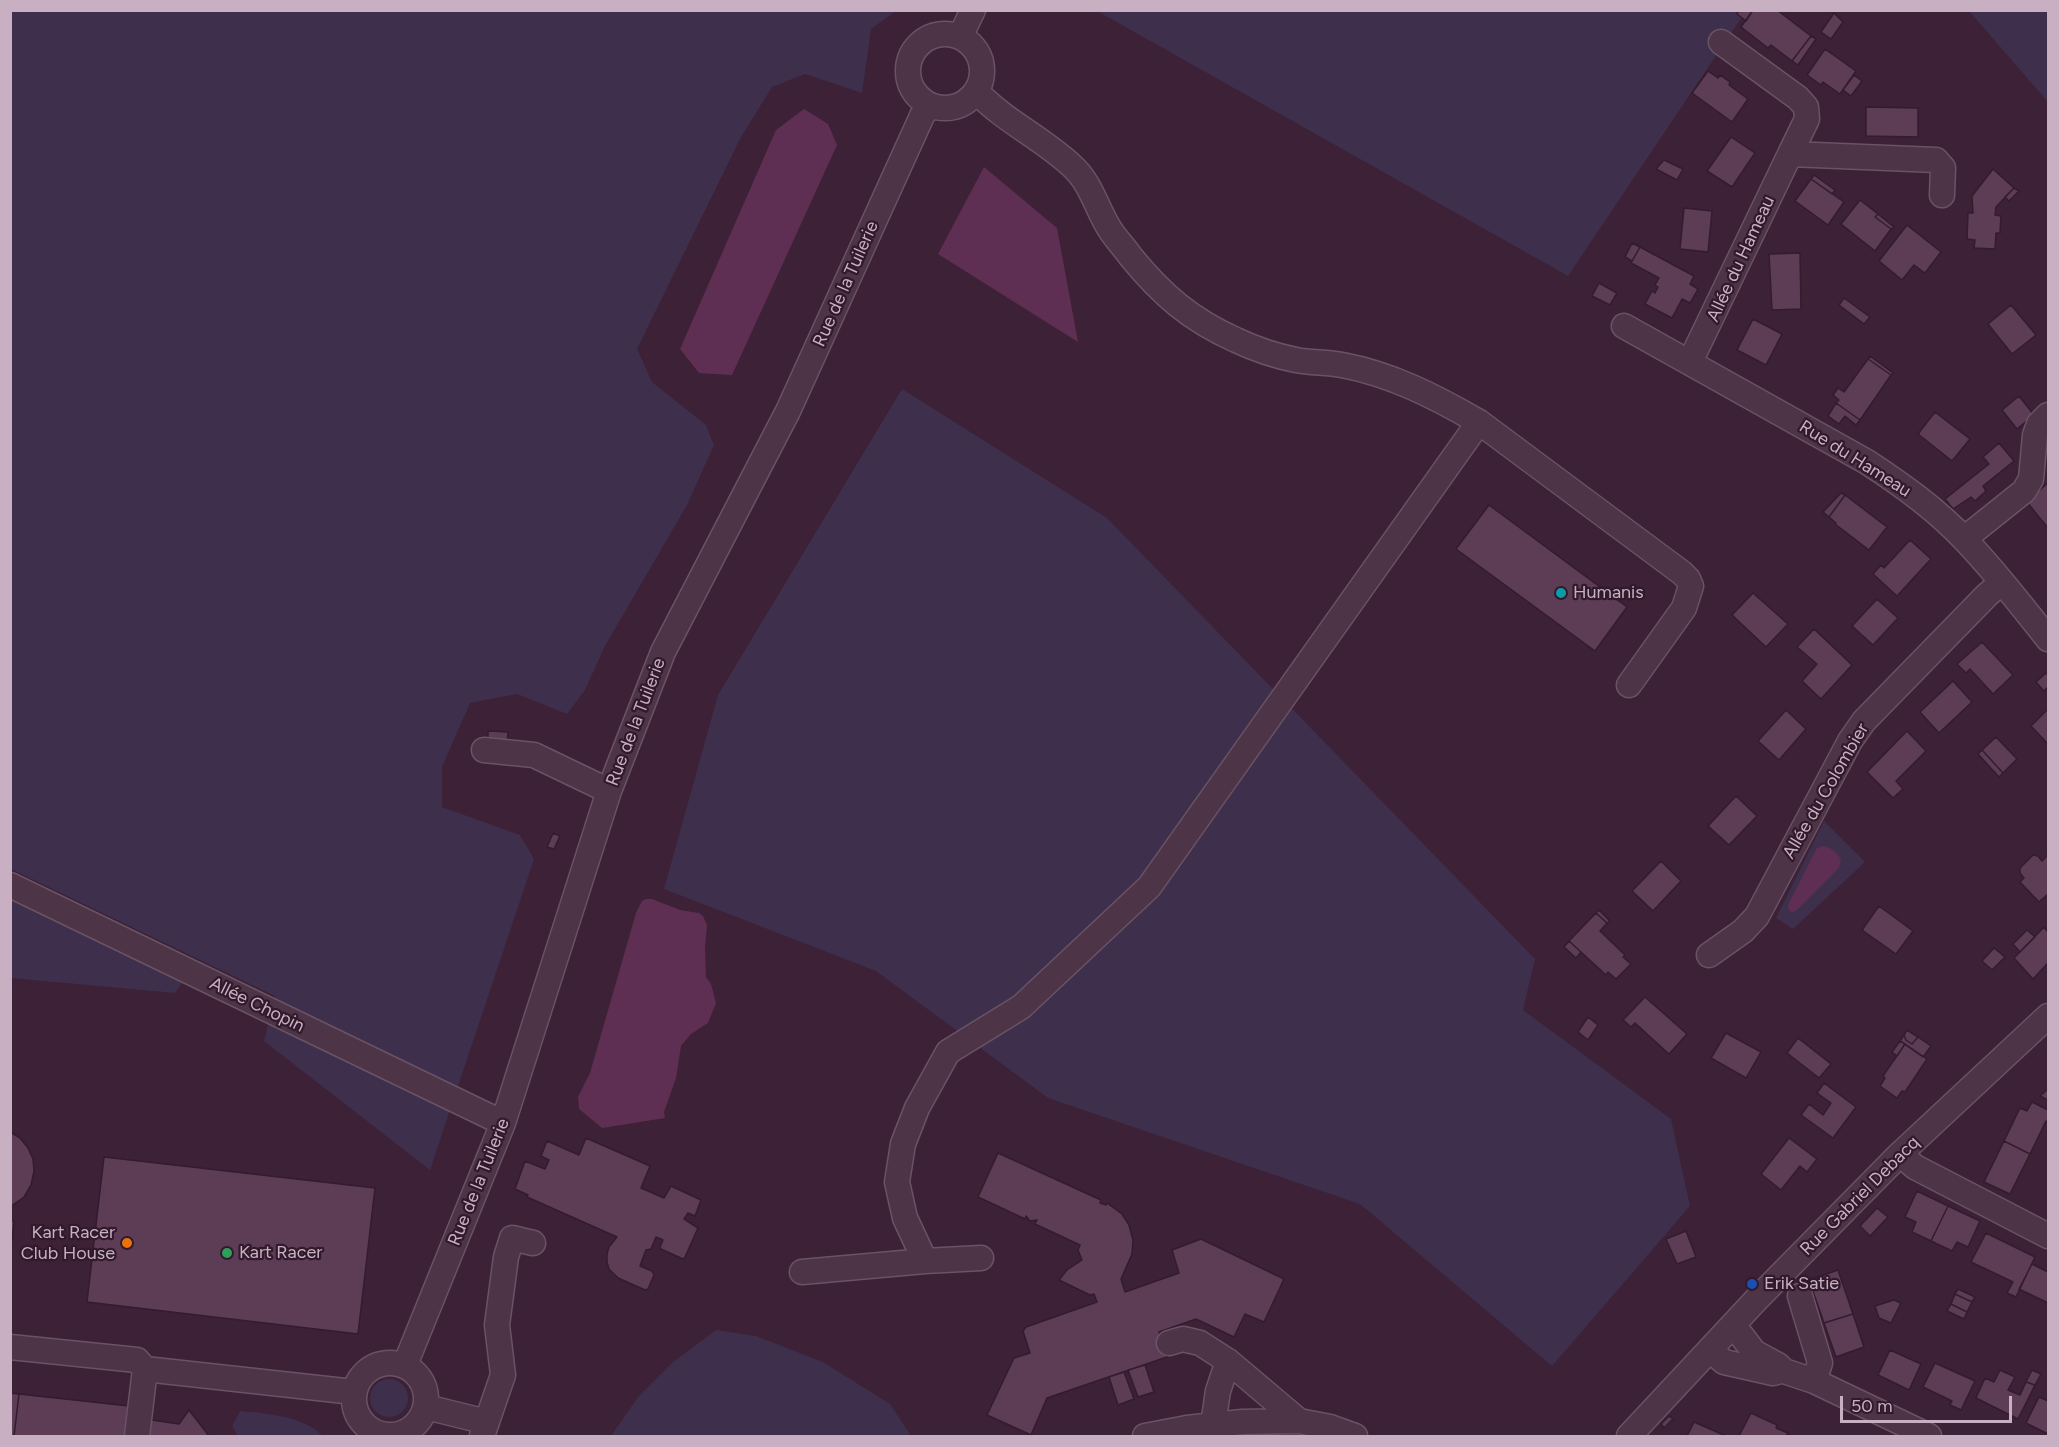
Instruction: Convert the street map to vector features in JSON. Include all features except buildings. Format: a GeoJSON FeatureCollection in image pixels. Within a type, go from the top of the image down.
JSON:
{"type":"FeatureCollection","features":[{"type":"Feature","properties":{"kind":"street"},"geometry":{"type":"LineString","coordinates":[[960,37],[973,10]]}},
{"type":"Feature","properties":{"kind":"street"},"geometry":{"type":"LineString","coordinates":[[937,34],[960,37],[976,51],[980,60],[982,71],[976,92],[960,105],[939,108],[919,98],[908,78],[911,55],[917,46],[926,38],[937,34]]}},
{"type":"Feature","properties":{"kind":"street","name":"Allée du Hameau"},"geometry":{"type":"LineString","coordinates":[[1690,362],[1807,119],[1806,107],[1798,98],[1720,42]]}},
{"type":"Feature","properties":{"kind":"street"},"geometry":{"type":"LineString","coordinates":[[976,92],[988,105],[1073,166],[1087,183],[1109,229],[1167,298],[1189,315],[1261,351],[1297,360],[1341,365],[1389,378],[1446,402],[1479,422],[1688,579],[1691,586],[1684,608],[1629,685]]}},
{"type":"Feature","properties":{"kind":"street","name":"Rue de la Tuilerie"},"geometry":{"type":"LineString","coordinates":[[405,1365],[503,1123],[609,791],[663,652],[788,411],[929,105]]}},
{"type":"Feature","properties":{"kind":"street"},"geometry":{"type":"LineString","coordinates":[[1790,154],[1936,160],[1943,168],[1942,195]]}},
{"type":"Feature","properties":{"kind":"street","name":"Rue du Hameau"},"geometry":{"type":"LineString","coordinates":[[1624,326],[1890,477],[1919,498],[1964,539],[2049,639]]}},
{"type":"Feature","properties":{"kind":"street"},"geometry":{"type":"LineString","coordinates":[[1964,539],[2024,490],[2031,479],[2039,424],[2049,415]]}},
{"type":"Feature","properties":{"kind":"street"},"geometry":{"type":"LineString","coordinates":[[925,1261],[905,1218],[897,1182],[903,1144],[917,1108],[948,1052],[1021,1007],[1149,887],[1479,422]]}},
{"type":"Feature","properties":{"kind":"street","name":"Allée du Colombier"},"geometry":{"type":"LineString","coordinates":[[1709,955],[1743,931],[1756,916],[1839,761],[1864,721],[2002,582]]}},
{"type":"Feature","properties":{"kind":"street"},"geometry":{"type":"LineString","coordinates":[[484,750],[534,755],[609,791]]}},
{"type":"Feature","properties":{"kind":"street","name":"Allée Chopin"},"geometry":{"type":"LineString","coordinates":[[10,885],[503,1123]]}},
{"type":"Feature","properties":{"kind":"street","name":"Rue Gabriel Debacq"},"geometry":{"type":"LineString","coordinates":[[1629,1437],[1731,1327],[1900,1154],[2049,1016]]}},
{"type":"Feature","properties":{"kind":"street"},"geometry":{"type":"LineString","coordinates":[[1900,1154],[1915,1167],[2049,1236]]}},
{"type":"Feature","properties":{"kind":"street"},"geometry":{"type":"LineString","coordinates":[[426,1407],[484,1430],[503,1375],[497,1325],[506,1257],[512,1238],[533,1243]]}},
{"type":"Feature","properties":{"kind":"street"},"geometry":{"type":"LineString","coordinates":[[802,1272],[981,1258]]}},
{"type":"Feature","properties":{"kind":"street"},"geometry":{"type":"LineString","coordinates":[[1800,1296],[1820,1363],[1814,1381]]}},
{"type":"Feature","properties":{"kind":"street"},"geometry":{"type":"LineString","coordinates":[[1731,1327],[1741,1335],[1754,1352],[1778,1365],[1784,1371],[1814,1381],[1929,1437]]}},
{"type":"Feature","properties":{"kind":"street"},"geometry":{"type":"LineString","coordinates":[[1169,1343],[1183,1339],[1200,1343],[1228,1361],[1299,1421]]}},
{"type":"Feature","properties":{"kind":"street"},"geometry":{"type":"LineString","coordinates":[[10,1347],[136,1360],[145,1369],[354,1392]]}},
{"type":"Feature","properties":{"kind":"street"},"geometry":{"type":"LineString","coordinates":[[1710,1350],[1724,1362],[1773,1373],[1784,1371]]}},
{"type":"Feature","properties":{"kind":"street"},"geometry":{"type":"LineString","coordinates":[[1213,1425],[1218,1391],[1228,1361]]}},
{"type":"Feature","properties":{"kind":"street"},"geometry":{"type":"LineString","coordinates":[[10,1362],[135,1377],[145,1369]]}},
{"type":"Feature","properties":{"kind":"street"},"geometry":{"type":"LineString","coordinates":[[394,1362],[405,1365],[420,1378],[427,1397],[422,1417],[415,1425],[396,1435],[386,1436],[374,1432],[365,1425],[354,1404],[354,1392],[358,1382],[373,1366],[394,1362]]}},
{"type":"Feature","properties":{"kind":"street"},"geometry":{"type":"LineString","coordinates":[[137,1437],[145,1369]]}},
{"type":"Feature","properties":{"kind":"street"},"geometry":{"type":"LineString","coordinates":[[1145,1437],[1213,1425],[1299,1421],[1330,1427],[1355,1437]]}},
{"type":"Feature","properties":{"kind":"shaded area"},"geometry":{"type":"Polygon","coordinates":[[[10,11],[896,11],[871,29],[862,93],[805,74],[772,87],[741,137],[637,349],[652,382],[706,425],[714,445],[687,505],[605,646],[585,690],[567,714],[517,694],[470,703],[442,767],[442,807],[520,835],[534,859],[430,1170],[264,1041],[275,996],[11,869],[10,11]]]}},
{"type":"Feature","properties":{"kind":"shaded area"},"geometry":{"type":"Polygon","coordinates":[[[1097,11],[1746,11],[1568,276],[1097,11]]]}},
{"type":"Feature","properties":{"kind":"shaded area"},"geometry":{"type":"Polygon","coordinates":[[[1969,11],[2048,11],[2048,102],[1969,11]]]}},
{"type":"Feature","properties":{"kind":"shaded area"},"geometry":{"type":"Polygon","coordinates":[[[804,109],[828,124],[837,145],[732,375],[699,373],[680,349],[776,130],[804,109]]]}},
{"type":"Feature","properties":{"kind":"shaded area"},"geometry":{"type":"Polygon","coordinates":[[[984,167],[1057,228],[1078,342],[938,254],[984,167]]]}},
{"type":"Feature","properties":{"kind":"shaded area"},"geometry":{"type":"Polygon","coordinates":[[[902,389],[1107,518],[1535,959],[1523,1010],[1671,1119],[1690,1206],[1552,1366],[1360,1204],[1048,1098],[876,971],[664,889],[718,695],[902,389]]]}},
{"type":"Feature","properties":{"kind":"shaded area"},"geometry":{"type":"Polygon","coordinates":[[[1824,821],[1865,862],[1793,929],[1776,918],[1824,821]]]}},
{"type":"Feature","properties":{"kind":"shaded area"},"geometry":{"type":"Polygon","coordinates":[[[1823,846],[1832,849],[1838,855],[1841,860],[1839,868],[1797,910],[1789,911],[1788,905],[1817,848],[1823,846]]]}},
{"type":"Feature","properties":{"kind":"shaded area"},"geometry":{"type":"Polygon","coordinates":[[[10,892],[186,977],[175,993],[11,978],[10,892]]]}},
{"type":"Feature","properties":{"kind":"shaded area"},"geometry":{"type":"Polygon","coordinates":[[[646,899],[703,916],[707,925],[706,977],[711,984],[716,1003],[708,1023],[691,1034],[681,1046],[676,1078],[664,1112],[665,1118],[602,1128],[579,1109],[578,1097],[590,1073],[636,913],[642,901],[646,899]]]}},
{"type":"Feature","properties":{"kind":"shaded area"},"geometry":{"type":"Polygon","coordinates":[[[716,1330],[756,1336],[823,1362],[890,1404],[911,1436],[611,1436],[638,1397],[673,1362],[716,1330]]]}},
{"type":"Feature","properties":{"kind":"shaded area"},"geometry":{"type":"Polygon","coordinates":[[[389,1379],[402,1385],[408,1398],[402,1411],[389,1417],[376,1411],[370,1398],[376,1385],[389,1379]]]}},
{"type":"Feature","properties":{"kind":"shaded area"},"geometry":{"type":"Polygon","coordinates":[[[240,1411],[295,1420],[323,1436],[238,1436],[232,1426],[240,1411]]]}},
{"type":"Feature","properties":{"kind":"place","name":"Humanis"},"geometry":{"type":"Point","coordinates":[1561,593]}},
{"type":"Feature","properties":{"kind":"place","name":"Kart Racer Club House"},"geometry":{"type":"Point","coordinates":[127,1243]}},
{"type":"Feature","properties":{"kind":"place","name":"Kart Racer"},"geometry":{"type":"Point","coordinates":[227,1253]}},
{"type":"Feature","properties":{"kind":"place","name":"Erik Satie"},"geometry":{"type":"Point","coordinates":[1752,1284]}}]}
